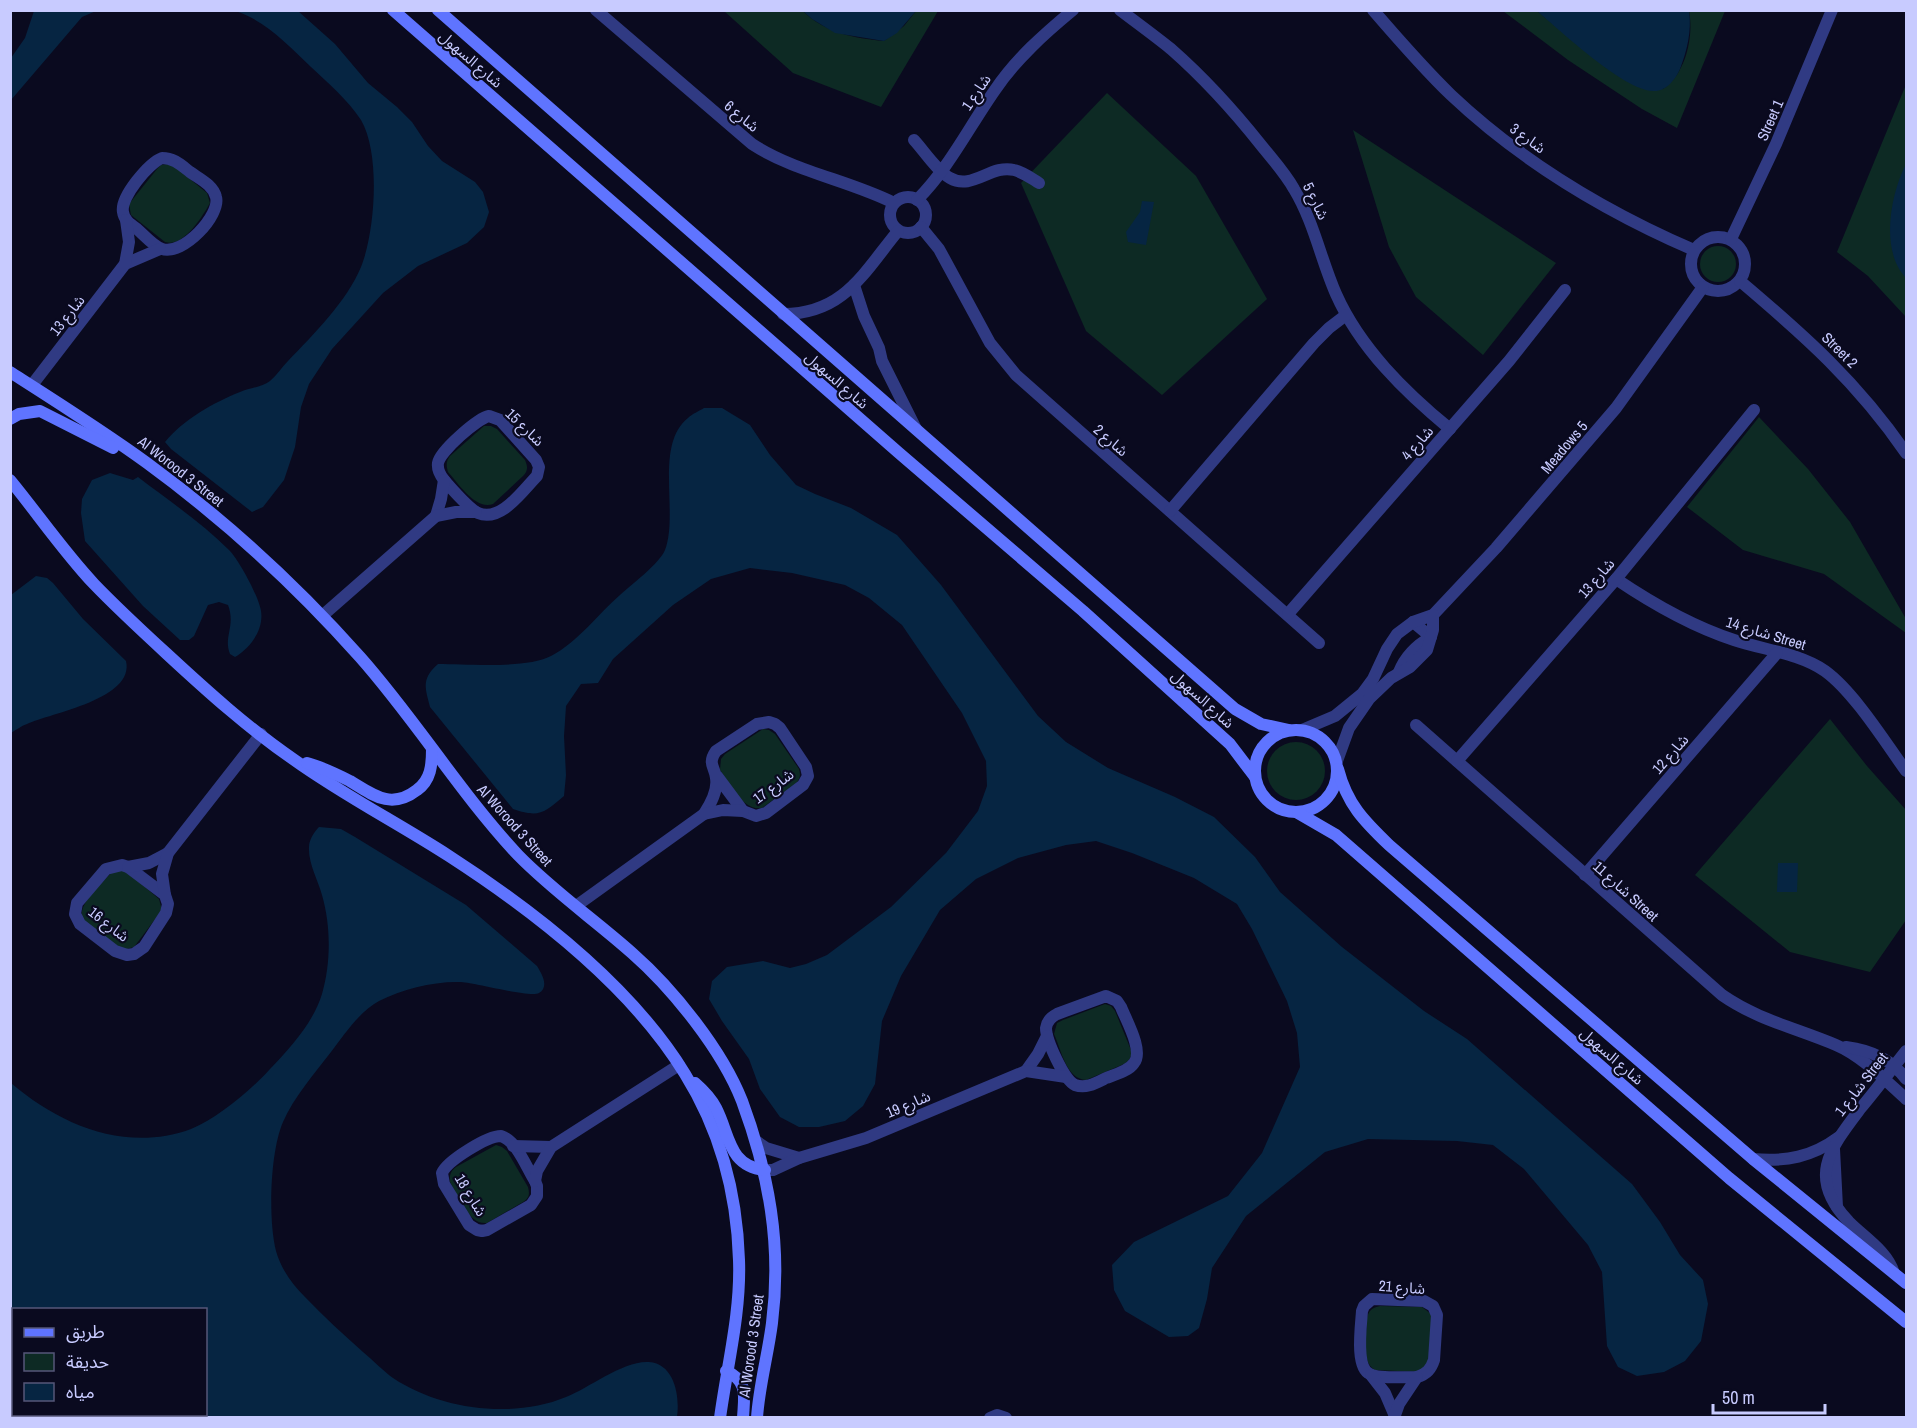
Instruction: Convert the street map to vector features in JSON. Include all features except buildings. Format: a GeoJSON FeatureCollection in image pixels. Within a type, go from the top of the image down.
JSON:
{"type":"FeatureCollection","features":[{"type":"Feature","properties":{"kind":"main road","name":"شارع السهول"},"geometry":{"type":"LineString","coordinates":[[393,10],[890,446],[1083,611],[1230,744],[1255,777]]}},
{"type":"Feature","properties":{"kind":"main road","name":"شارع السهول"},"geometry":{"type":"LineString","coordinates":[[438,10],[1235,709],[1261,724],[1295,730]]}},
{"type":"Feature","properties":{"kind":"main road","name":"Al Worood 3 Street"},"geometry":{"type":"LineString","coordinates":[[10,372],[147,463],[245,542],[322,616],[361,658],[398,702],[497,831],[534,870],[635,956],[666,987],[694,1021],[719,1058],[740,1096],[765,1170],[772,1219],[775,1287],[757,1418]]}},
{"type":"Feature","properties":{"kind":"main road"},"geometry":{"type":"LineString","coordinates":[[10,419],[19,414],[40,411],[147,463]]}},
{"type":"Feature","properties":{"kind":"main road","name":"Al Worood 3 Street"},"geometry":{"type":"LineString","coordinates":[[10,480],[63,548],[121,611],[195,680],[291,758],[448,855],[534,917],[613,986],[648,1024],[687,1077],[707,1114],[722,1154],[732,1194],[737,1228],[738,1296],[720,1418]]}},
{"type":"Feature","properties":{"kind":"main road"},"geometry":{"type":"LineString","coordinates":[[1295,730],[1314,733],[1324,740],[1332,749],[1338,765],[1337,782],[1331,794],[1317,807],[1298,813],[1274,806],[1262,794],[1255,777],[1255,764],[1263,747],[1277,734],[1295,730]]}},
{"type":"Feature","properties":{"kind":"main road"},"geometry":{"type":"LineString","coordinates":[[291,758],[332,772],[381,799],[395,800],[409,796],[429,777],[432,749]]}},
{"type":"Feature","properties":{"kind":"main road","name":"شارع السهول"},"geometry":{"type":"LineString","coordinates":[[1338,765],[1342,783],[1355,809],[1389,845],[1753,1159],[1906,1283]]}},
{"type":"Feature","properties":{"kind":"main road","name":"شارع السهول"},"geometry":{"type":"LineString","coordinates":[[1298,813],[1336,835],[1720,1170],[1906,1322]]}},
{"type":"Feature","properties":{"kind":"main road"},"geometry":{"type":"LineString","coordinates":[[687,1077],[711,1099],[736,1155],[744,1163],[765,1170]]}},
{"type":"Feature","properties":{"kind":"main road"},"geometry":{"type":"LineString","coordinates":[[1876,1297],[1906,1315]]}},
{"type":"Feature","properties":{"kind":"main road"},"geometry":{"type":"LineString","coordinates":[[726,1371],[741,1381],[744,1389],[743,1418]]}},
{"type":"Feature","properties":{"kind":"street","name":"شارع 6"},"geometry":{"type":"LineString","coordinates":[[596,10],[752,144],[776,158],[867,190],[894,203]]}},
{"type":"Feature","properties":{"kind":"street","name":"شارع 1"},"geometry":{"type":"LineString","coordinates":[[917,200],[943,172],[996,88],[1013,66],[1073,10]]}},
{"type":"Feature","properties":{"kind":"street","name":"شارع 5"},"geometry":{"type":"LineString","coordinates":[[1120,10],[1171,49],[1198,75],[1248,129],[1284,173],[1303,206],[1346,315],[1391,375],[1450,429]]}},
{"type":"Feature","properties":{"kind":"street","name":"شارع 3"},"geometry":{"type":"LineString","coordinates":[[1373,10],[1451,95],[1516,148],[1586,195],[1646,228],[1694,249]]}},
{"type":"Feature","properties":{"kind":"street","name":"Street 1"},"geometry":{"type":"LineString","coordinates":[[1731,239],[1776,144],[1832,10]]}},
{"type":"Feature","properties":{"kind":"street"},"geometry":{"type":"LineString","coordinates":[[914,140],[943,172],[959,182],[969,181],[995,170],[1014,170],[1039,183]]}},
{"type":"Feature","properties":{"kind":"street","name":"شارع 13"},"geometry":{"type":"LineString","coordinates":[[32,386],[125,264],[129,242],[123,210],[124,200],[151,164],[162,158],[173,160],[209,185],[216,197],[215,211],[184,246],[168,250],[160,249],[125,264]]}},
{"type":"Feature","properties":{"kind":"street"},"geometry":{"type":"LineString","coordinates":[[905,198],[917,200],[925,209],[921,227],[911,233],[898,231],[891,221],[891,209],[894,203],[905,198]]}},
{"type":"Feature","properties":{"kind":"street"},"geometry":{"type":"LineString","coordinates":[[126,220],[160,249]]}},
{"type":"Feature","properties":{"kind":"street","name":"شارع 2"},"geometry":{"type":"LineString","coordinates":[[921,227],[939,249],[979,325],[1002,360],[1031,389],[1319,643]]}},
{"type":"Feature","properties":{"kind":"street"},"geometry":{"type":"LineString","coordinates":[[783,314],[814,311],[828,305],[850,288],[898,231]]}},
{"type":"Feature","properties":{"kind":"street"},"geometry":{"type":"LineString","coordinates":[[1721,236],[1731,239],[1738,244],[1745,258],[1746,266],[1740,281],[1732,288],[1722,291],[1713,291],[1703,287],[1692,274],[1690,266],[1694,249],[1710,237],[1721,236]]}},
{"type":"Feature","properties":{"kind":"street","name":"Street 2"},"geometry":{"type":"LineString","coordinates":[[1740,281],[1833,363],[1862,394],[1906,453]]}},
{"type":"Feature","properties":{"kind":"street","name":"Meadows 5"},"geometry":{"type":"LineString","coordinates":[[1295,730],[1335,716],[1362,694],[1373,679],[1397,634],[1413,622],[1434,615],[1557,479],[1616,408],[1703,287]]}},
{"type":"Feature","properties":{"kind":"street"},"geometry":{"type":"LineString","coordinates":[[850,288],[879,348],[882,361],[917,430]]}},
{"type":"Feature","properties":{"kind":"street","name":"شارع 4"},"geometry":{"type":"LineString","coordinates":[[1288,614],[1509,361],[1565,290]]}},
{"type":"Feature","properties":{"kind":"street"},"geometry":{"type":"LineString","coordinates":[[1170,510],[1321,335],[1346,315]]}},
{"type":"Feature","properties":{"kind":"street","name":"شارع 13"},"geometry":{"type":"LineString","coordinates":[[1457,761],[1616,579],[1754,410]]}},
{"type":"Feature","properties":{"kind":"street","name":"شارع 15"},"geometry":{"type":"LineString","coordinates":[[489,416],[500,420],[536,459],[538,472],[537,476],[501,511],[491,514],[476,512],[456,512],[436,516],[444,480],[440,475],[438,465],[441,456],[478,420],[489,416]]}},
{"type":"Feature","properties":{"kind":"street"},"geometry":{"type":"LineString","coordinates":[[444,480],[476,512]]}},
{"type":"Feature","properties":{"kind":"street"},"geometry":{"type":"LineString","coordinates":[[322,616],[436,516]]}},
{"type":"Feature","properties":{"kind":"street","name":"شارع 14 Street"},"geometry":{"type":"LineString","coordinates":[[1616,579],[1645,599],[1688,621],[1732,639],[1811,663],[1839,683],[1906,771]]}},
{"type":"Feature","properties":{"kind":"street"},"geometry":{"type":"LineString","coordinates":[[1431,637],[1434,615]]}},
{"type":"Feature","properties":{"kind":"street"},"geometry":{"type":"LineString","coordinates":[[1413,622],[1431,637]]}},
{"type":"Feature","properties":{"kind":"street"},"geometry":{"type":"LineString","coordinates":[[1338,765],[1342,744],[1359,713],[1370,699],[1400,672],[1407,658],[1431,637]]}},
{"type":"Feature","properties":{"kind":"street","name":"شارع 12"},"geometry":{"type":"LineString","coordinates":[[1585,875],[1778,653]]}},
{"type":"Feature","properties":{"kind":"street"},"geometry":{"type":"LineString","coordinates":[[1383,658],[1400,672]]}},
{"type":"Feature","properties":{"kind":"street","name":"شارع 17"},"geometry":{"type":"LineString","coordinates":[[769,722],[780,728],[808,772],[806,781],[761,815],[751,816],[742,811],[717,776],[711,766],[716,751],[757,724],[769,722]]}},
{"type":"Feature","properties":{"kind":"street","name":"شارع 11 Street"},"geometry":{"type":"LineString","coordinates":[[1416,725],[1709,985],[1734,1004],[1762,1019],[1838,1046],[1874,1054],[1894,1066]]}},
{"type":"Feature","properties":{"kind":"street","name":"شارع 16"},"geometry":{"type":"LineString","coordinates":[[168,853],[149,863],[128,867],[117,865],[106,869],[77,903],[76,919],[121,954],[134,954],[144,947],[166,913],[168,904],[162,874],[168,853],[261,734]]}},
{"type":"Feature","properties":{"kind":"street","name":"شارع 17"},"geometry":{"type":"LineString","coordinates":[[704,814],[713,796],[717,776]]}},
{"type":"Feature","properties":{"kind":"street","name":"شارع 17"},"geometry":{"type":"LineString","coordinates":[[576,906],[704,814],[723,810],[742,811]]}},
{"type":"Feature","properties":{"kind":"street"},"geometry":{"type":"LineString","coordinates":[[128,867],[165,895]]}},
{"type":"Feature","properties":{"kind":"street"},"geometry":{"type":"LineString","coordinates":[[1106,996],[1112,998],[1121,1006],[1137,1048],[1138,1054],[1134,1065],[1089,1086],[1076,1085],[1066,1077],[1047,1036],[1047,1023],[1057,1014],[1106,996]]}},
{"type":"Feature","properties":{"kind":"street"},"geometry":{"type":"LineString","coordinates":[[1047,1036],[1026,1071],[1066,1077]]}},
{"type":"Feature","properties":{"kind":"street","name":"شارع 11 Street"},"geometry":{"type":"LineString","coordinates":[[1838,1046],[1857,1058],[1906,1099]]}},
{"type":"Feature","properties":{"kind":"street","name":"شارع 1 Street"},"geometry":{"type":"LineString","coordinates":[[1839,1136],[1906,1051]]}},
{"type":"Feature","properties":{"kind":"street","name":"شارع 18"},"geometry":{"type":"LineString","coordinates":[[551,1147],[513,1146],[505,1138],[491,1138],[448,1164],[444,1168],[442,1178],[468,1225],[477,1230],[487,1230],[531,1205],[537,1197],[535,1181],[537,1172],[551,1147],[679,1065]]}},
{"type":"Feature","properties":{"kind":"street"},"geometry":{"type":"LineString","coordinates":[[1894,1066],[1906,1079]]}},
{"type":"Feature","properties":{"kind":"street","name":"شارع 19"},"geometry":{"type":"LineString","coordinates":[[765,1170],[782,1167],[799,1158],[866,1138],[1026,1071]]}},
{"type":"Feature","properties":{"kind":"street"},"geometry":{"type":"LineString","coordinates":[[1753,1159],[1773,1161],[1792,1159],[1812,1153],[1839,1136]]}},
{"type":"Feature","properties":{"kind":"street"},"geometry":{"type":"LineString","coordinates":[[1839,1136],[1828,1162],[1826,1177],[1829,1195],[1837,1208],[1887,1259],[1894,1274]]}},
{"type":"Feature","properties":{"kind":"street"},"geometry":{"type":"LineString","coordinates":[[756,1141],[766,1148],[799,1158]]}},
{"type":"Feature","properties":{"kind":"street"},"geometry":{"type":"LineString","coordinates":[[513,1146],[535,1181]]}},
{"type":"Feature","properties":{"kind":"street","name":"شارع 21"},"geometry":{"type":"LineString","coordinates":[[1377,1299],[1429,1303],[1436,1310],[1434,1360],[1429,1371],[1417,1377],[1394,1416],[1385,1393],[1364,1370],[1361,1361],[1362,1311],[1367,1302],[1377,1299]]}},
{"type":"Feature","properties":{"kind":"street"},"geometry":{"type":"LineString","coordinates":[[1371,1375],[1417,1377]]}},
{"type":"Feature","properties":{"kind":"street"},"geometry":{"type":"LineString","coordinates":[[990,1418],[997,1415],[1006,1418]]}},
{"type":"Feature","properties":{"kind":"green space"},"geometry":{"type":"Polygon","coordinates":[[[724,11],[803,11],[821,25],[840,33],[884,41],[904,26],[916,11],[938,11],[881,107],[793,73],[724,11]]]}},
{"type":"Feature","properties":{"kind":"green space"},"geometry":{"type":"Polygon","coordinates":[[[1503,11],[1537,11],[1579,45],[1663,89],[1677,74],[1687,54],[1690,32],[1689,11],[1725,11],[1677,128],[1642,109],[1568,60],[1503,11]]]}},
{"type":"Feature","properties":{"kind":"green space"},"geometry":{"type":"Polygon","coordinates":[[[1905,87],[1906,317],[1868,276],[1837,252],[1905,87]]]}},
{"type":"Feature","properties":{"kind":"green space"},"geometry":{"type":"Polygon","coordinates":[[[1107,93],[1196,176],[1267,299],[1162,395],[1086,331],[1021,183],[1107,93]]]}},
{"type":"Feature","properties":{"kind":"green space"},"geometry":{"type":"Polygon","coordinates":[[[1353,130],[1556,263],[1483,355],[1416,297],[1389,247],[1353,130]]]}},
{"type":"Feature","properties":{"kind":"green space"},"geometry":{"type":"Polygon","coordinates":[[[161,165],[174,166],[207,193],[210,203],[191,230],[172,243],[165,242],[131,215],[129,204],[157,169],[161,165]]]}},
{"type":"Feature","properties":{"kind":"green space"},"geometry":{"type":"Polygon","coordinates":[[[1718,246],[1731,251],[1736,264],[1731,277],[1718,282],[1705,277],[1700,264],[1705,251],[1718,246]]]}},
{"type":"Feature","properties":{"kind":"green space"},"geometry":{"type":"Polygon","coordinates":[[[1759,417],[1808,469],[1850,522],[1906,619],[1906,633],[1824,574],[1743,550],[1687,507],[1759,417]]]}},
{"type":"Feature","properties":{"kind":"green space"},"geometry":{"type":"Polygon","coordinates":[[[484,426],[497,429],[525,460],[527,467],[523,476],[493,504],[486,505],[468,495],[448,472],[447,465],[450,456],[484,426]]]}},
{"type":"Feature","properties":{"kind":"green space"},"geometry":{"type":"Polygon","coordinates":[[[1830,719],[1906,810],[1906,920],[1870,972],[1790,952],[1695,875],[1830,719]]]}},
{"type":"Feature","properties":{"kind":"green space"},"geometry":{"type":"Polygon","coordinates":[[[763,729],[775,734],[799,769],[800,776],[795,784],[762,808],[755,808],[743,801],[732,789],[720,770],[721,759],[763,729]]]}},
{"type":"Feature","properties":{"kind":"green space"},"geometry":{"type":"Polygon","coordinates":[[[1296,742],[1307,744],[1320,755],[1325,771],[1323,782],[1312,795],[1296,800],[1285,798],[1272,787],[1267,771],[1269,760],[1280,747],[1296,742]]]}},
{"type":"Feature","properties":{"kind":"green space"},"geometry":{"type":"Polygon","coordinates":[[[120,870],[127,872],[159,899],[162,910],[134,947],[123,950],[83,921],[82,915],[86,903],[95,891],[109,875],[120,870]]]}},
{"type":"Feature","properties":{"kind":"green space"},"geometry":{"type":"Polygon","coordinates":[[[1105,1004],[1111,1006],[1115,1011],[1131,1050],[1131,1056],[1124,1064],[1086,1080],[1079,1078],[1069,1069],[1062,1055],[1054,1034],[1057,1023],[1105,1004]]]}},
{"type":"Feature","properties":{"kind":"green space"},"geometry":{"type":"Polygon","coordinates":[[[496,1145],[507,1151],[528,1187],[529,1194],[523,1202],[487,1223],[480,1222],[469,1215],[464,1208],[450,1182],[450,1175],[456,1167],[496,1145]]]}},
{"type":"Feature","properties":{"kind":"green space"},"geometry":{"type":"Polygon","coordinates":[[[1380,1306],[1422,1307],[1431,1314],[1431,1361],[1419,1372],[1375,1370],[1367,1361],[1367,1318],[1371,1310],[1380,1306]]]}},
{"type":"Feature","properties":{"kind":"water"},"geometry":{"type":"Polygon","coordinates":[[[34,11],[96,11],[82,17],[11,100],[11,58],[25,38],[34,11]]]}},
{"type":"Feature","properties":{"kind":"water"},"geometry":{"type":"Polygon","coordinates":[[[235,11],[298,11],[335,44],[368,83],[412,122],[428,146],[442,161],[475,182],[483,192],[489,212],[484,227],[467,243],[418,266],[383,293],[332,349],[309,384],[301,407],[295,447],[284,480],[263,507],[252,512],[165,442],[181,426],[209,407],[270,381],[318,329],[338,305],[361,267],[370,234],[374,193],[371,152],[361,120],[331,86],[276,34],[256,20],[235,11]]]}},
{"type":"Feature","properties":{"kind":"water"},"geometry":{"type":"Polygon","coordinates":[[[803,11],[916,11],[897,33],[884,41],[835,33],[803,11]]]}},
{"type":"Feature","properties":{"kind":"water"},"geometry":{"type":"Polygon","coordinates":[[[1537,11],[1689,11],[1690,26],[1685,55],[1673,81],[1662,90],[1653,91],[1640,88],[1609,71],[1537,11]]]}},
{"type":"Feature","properties":{"kind":"water"},"geometry":{"type":"Polygon","coordinates":[[[1906,164],[1906,278],[1898,267],[1893,253],[1890,222],[1896,191],[1906,164]]]}},
{"type":"Feature","properties":{"kind":"water"},"geometry":{"type":"Polygon","coordinates":[[[1142,201],[1154,202],[1146,245],[1128,242],[1126,232],[1140,212],[1142,201]]]}},
{"type":"Feature","properties":{"kind":"water"},"geometry":{"type":"Polygon","coordinates":[[[704,408],[722,408],[750,425],[770,455],[796,485],[851,508],[897,535],[941,585],[1038,716],[1066,742],[1108,768],[1214,817],[1255,857],[1280,892],[1342,947],[1424,1011],[1467,1039],[1632,1184],[1660,1222],[1680,1255],[1703,1280],[1708,1304],[1701,1341],[1685,1361],[1664,1372],[1637,1376],[1618,1367],[1607,1346],[1602,1272],[1588,1245],[1524,1169],[1493,1145],[1457,1141],[1368,1139],[1325,1152],[1246,1216],[1212,1268],[1199,1328],[1188,1336],[1169,1337],[1125,1311],[1114,1290],[1112,1265],[1134,1242],[1228,1196],[1262,1153],[1300,1067],[1297,1033],[1287,1001],[1252,929],[1237,904],[1194,878],[1096,841],[1066,845],[1018,858],[976,879],[940,910],[901,976],[882,1021],[875,1084],[863,1106],[845,1121],[819,1127],[799,1127],[780,1117],[760,1089],[749,1059],[709,999],[712,981],[727,967],[763,961],[790,968],[827,955],[891,907],[946,853],[978,811],[987,786],[986,761],[962,713],[902,625],[869,598],[845,585],[792,573],[750,568],[711,579],[673,605],[613,659],[598,683],[581,684],[566,706],[564,796],[546,810],[535,813],[513,809],[430,707],[426,689],[429,674],[438,664],[527,663],[551,656],[579,636],[651,567],[665,550],[669,535],[669,462],[672,445],[678,430],[688,418],[704,408]]]}},
{"type":"Feature","properties":{"kind":"water"},"geometry":{"type":"Polygon","coordinates":[[[110,473],[133,480],[138,477],[196,521],[233,555],[253,588],[261,611],[258,632],[251,644],[241,653],[235,657],[230,654],[228,648],[231,619],[228,605],[219,602],[208,605],[194,636],[189,640],[180,640],[143,606],[85,541],[81,513],[82,499],[92,480],[110,473]]]}},
{"type":"Feature","properties":{"kind":"water"},"geometry":{"type":"Polygon","coordinates":[[[36,576],[47,578],[53,583],[83,619],[126,661],[125,674],[118,685],[105,695],[89,703],[25,725],[11,733],[11,595],[36,576]]]}},
{"type":"Feature","properties":{"kind":"water"},"geometry":{"type":"Polygon","coordinates":[[[319,827],[341,829],[466,905],[537,966],[544,987],[539,993],[534,994],[461,982],[430,984],[408,989],[379,1001],[358,1017],[299,1095],[283,1122],[279,1135],[275,1150],[271,1204],[273,1238],[284,1270],[312,1304],[386,1372],[412,1389],[433,1398],[478,1408],[523,1408],[566,1397],[629,1365],[649,1362],[658,1364],[670,1375],[678,1400],[677,1417],[126,1417],[124,1416],[207,1416],[207,1308],[12,1308],[12,1416],[97,1416],[96,1418],[11,1417],[11,1083],[30,1098],[72,1122],[95,1131],[142,1138],[167,1136],[191,1129],[223,1111],[244,1094],[278,1061],[300,1034],[313,1015],[322,994],[327,970],[328,932],[325,907],[309,853],[309,844],[319,827]]]}},
{"type":"Feature","properties":{"kind":"water"},"geometry":{"type":"Polygon","coordinates":[[[1778,863],[1798,863],[1797,892],[1777,892],[1778,863]]]}}]}
